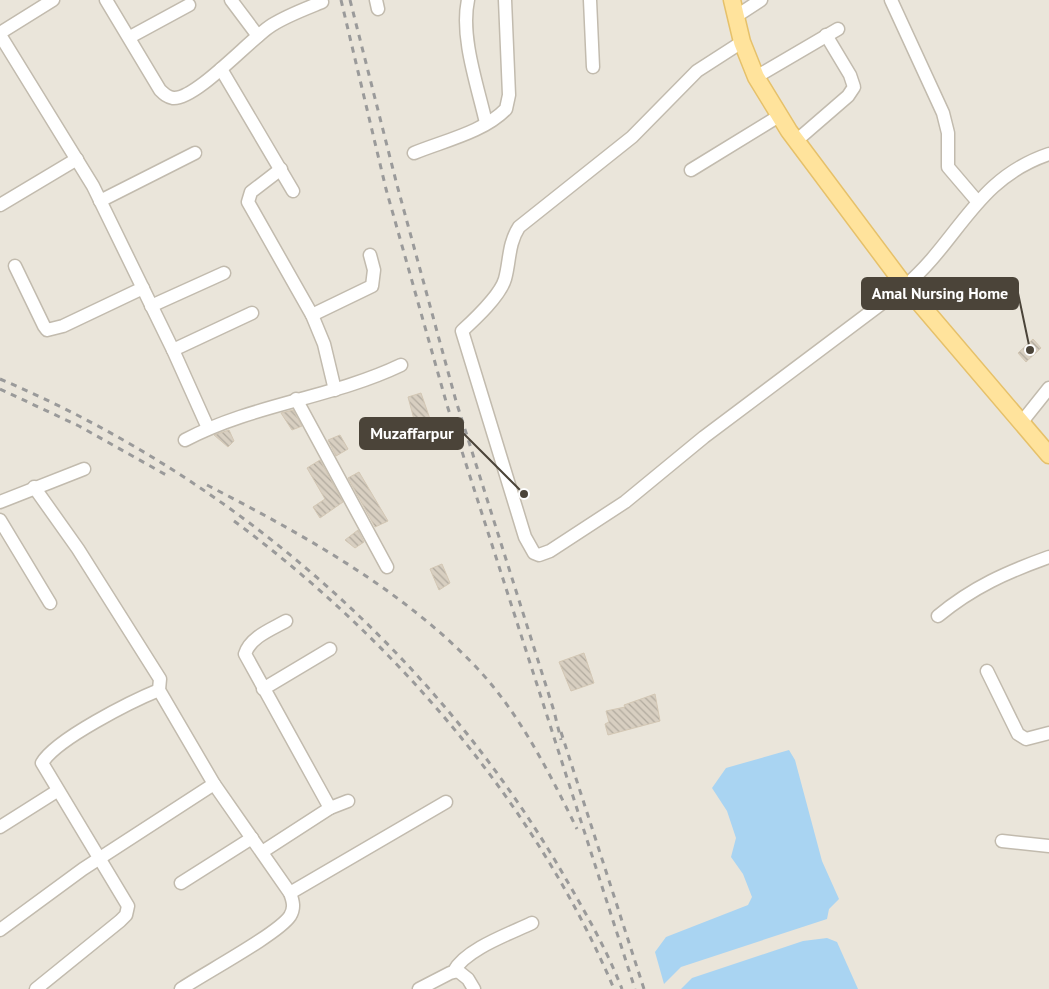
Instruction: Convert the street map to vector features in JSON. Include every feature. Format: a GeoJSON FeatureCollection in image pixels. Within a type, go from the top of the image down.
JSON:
{"type":"FeatureCollection","features":[{"type":"Feature","properties":{"kind":"main road"},"geometry":{"type":"LineString","coordinates":[[732,0],[742,42],[756,77],[796,141],[905,286],[1049,455]]}},
{"type":"Feature","properties":{"kind":"street"},"geometry":{"type":"LineString","coordinates":[[53,0],[0,34],[77,159],[100,201],[173,350],[208,428]]}},
{"type":"Feature","properties":{"kind":"street"},"geometry":{"type":"LineString","coordinates":[[106,0],[165,95],[179,97],[222,69],[272,25],[322,2]]}},
{"type":"Feature","properties":{"kind":"street"},"geometry":{"type":"LineString","coordinates":[[231,0],[258,36]]}},
{"type":"Feature","properties":{"kind":"street"},"geometry":{"type":"LineString","coordinates":[[468,0],[466,12],[468,41],[486,123]]}},
{"type":"Feature","properties":{"kind":"street"},"geometry":{"type":"LineString","coordinates":[[414,153],[486,123],[502,114],[508,102],[505,0]]}},
{"type":"Feature","properties":{"kind":"street"},"geometry":{"type":"LineString","coordinates":[[590,0],[593,67]]}},
{"type":"Feature","properties":{"kind":"street"},"geometry":{"type":"LineString","coordinates":[[735,17],[761,0]]}},
{"type":"Feature","properties":{"kind":"street"},"geometry":{"type":"LineString","coordinates":[[891,0],[943,113],[948,133],[948,167],[977,202]]}},
{"type":"Feature","properties":{"kind":"street"},"geometry":{"type":"LineString","coordinates":[[130,37],[189,5]]}},
{"type":"Feature","properties":{"kind":"street"},"geometry":{"type":"LineString","coordinates":[[756,77],[838,28]]}},
{"type":"Feature","properties":{"kind":"street"},"geometry":{"type":"LineString","coordinates":[[796,141],[848,96],[854,87],[850,76],[826,35]]}},
{"type":"Feature","properties":{"kind":"street"},"geometry":{"type":"LineString","coordinates":[[742,42],[697,72],[632,137],[519,227],[510,245],[504,282],[479,314],[462,331],[530,548],[534,553],[544,554],[601,518],[652,481],[704,437],[905,286],[940,251],[977,202],[1009,172],[1026,162],[1049,154]]}},
{"type":"Feature","properties":{"kind":"street"},"geometry":{"type":"LineString","coordinates":[[222,69],[293,191]]}},
{"type":"Feature","properties":{"kind":"street"},"geometry":{"type":"LineString","coordinates":[[691,170],[779,116]]}},
{"type":"Feature","properties":{"kind":"street"},"geometry":{"type":"LineString","coordinates":[[100,201],[195,152]]}},
{"type":"Feature","properties":{"kind":"street"},"geometry":{"type":"LineString","coordinates":[[0,205],[77,159]]}},
{"type":"Feature","properties":{"kind":"street"},"geometry":{"type":"LineString","coordinates":[[281,169],[251,192],[248,202],[312,315],[324,344],[335,390]]}},
{"type":"Feature","properties":{"kind":"street"},"geometry":{"type":"LineString","coordinates":[[312,315],[372,286],[374,270],[370,255]]}},
{"type":"Feature","properties":{"kind":"street"},"geometry":{"type":"LineString","coordinates":[[16,266],[47,330],[63,326],[143,288]]}},
{"type":"Feature","properties":{"kind":"street"},"geometry":{"type":"LineString","coordinates":[[152,306],[224,274]]}},
{"type":"Feature","properties":{"kind":"street"},"geometry":{"type":"LineString","coordinates":[[173,350],[252,313]]}},
{"type":"Feature","properties":{"kind":"street"},"geometry":{"type":"LineString","coordinates":[[185,440],[208,428],[296,399],[335,390],[401,365]]}},
{"type":"Feature","properties":{"kind":"street"},"geometry":{"type":"LineString","coordinates":[[1021,422],[1049,388]]}},
{"type":"Feature","properties":{"kind":"street"},"geometry":{"type":"LineString","coordinates":[[296,399],[387,567]]}},
{"type":"Feature","properties":{"kind":"street"},"geometry":{"type":"LineString","coordinates":[[0,502],[34,487],[84,470]]}},
{"type":"Feature","properties":{"kind":"street"},"geometry":{"type":"LineString","coordinates":[[34,487],[78,549],[160,679],[159,690],[214,784],[290,893],[293,909],[286,921],[181,989]]}},
{"type":"Feature","properties":{"kind":"street"},"geometry":{"type":"LineString","coordinates":[[0,520],[50,603]]}},
{"type":"Feature","properties":{"kind":"street"},"geometry":{"type":"LineString","coordinates":[[938,616],[964,595],[985,582],[1049,557]]}},
{"type":"Feature","properties":{"kind":"street"},"geometry":{"type":"LineString","coordinates":[[286,621],[247,647],[245,654],[247,661],[330,808]]}},
{"type":"Feature","properties":{"kind":"street"},"geometry":{"type":"LineString","coordinates":[[263,689],[330,649]]}},
{"type":"Feature","properties":{"kind":"street"},"geometry":{"type":"LineString","coordinates":[[986,671],[1018,734],[1026,739],[1049,733]]}},
{"type":"Feature","properties":{"kind":"street"},"geometry":{"type":"LineString","coordinates":[[36,989],[120,921],[128,910],[126,902],[43,768],[44,759],[119,707],[159,690]]}},
{"type":"Feature","properties":{"kind":"street"},"geometry":{"type":"LineString","coordinates":[[0,930],[98,859],[214,784]]}},
{"type":"Feature","properties":{"kind":"street"},"geometry":{"type":"LineString","coordinates":[[0,827],[57,791]]}},
{"type":"Feature","properties":{"kind":"street"},"geometry":{"type":"LineString","coordinates":[[262,852],[330,808],[348,801]]}},
{"type":"Feature","properties":{"kind":"street"},"geometry":{"type":"LineString","coordinates":[[290,893],[446,802]]}},
{"type":"Feature","properties":{"kind":"street"},"geometry":{"type":"LineString","coordinates":[[181,883],[252,838]]}},
{"type":"Feature","properties":{"kind":"street"},"geometry":{"type":"LineString","coordinates":[[1002,841],[1049,846]]}},
{"type":"Feature","properties":{"kind":"street"},"geometry":{"type":"LineString","coordinates":[[419,989],[454,972],[468,955],[532,923]]}},
{"type":"Feature","properties":{"kind":"street"},"geometry":{"type":"LineString","coordinates":[[454,972],[465,975],[474,989]]}},
{"type":"Feature","properties":{"kind":"shaded area"},"geometry":{"type":"Polygon","coordinates":[[[0,0],[1049,0],[1049,989],[0,989],[0,0]]]}},
{"type":"Feature","properties":{"kind":"water"},"geometry":{"type":"Polygon","coordinates":[[[789,750],[795,760],[822,861],[839,899],[829,909],[827,919],[681,967],[664,984],[655,952],[666,937],[748,905],[752,897],[743,874],[731,857],[736,838],[727,811],[712,788],[726,768],[789,750]]]}},
{"type":"Feature","properties":{"kind":"water"},"geometry":{"type":"Polygon","coordinates":[[[827,938],[837,942],[858,989],[681,989],[692,978],[803,941],[827,938]]]}},
{"type":"Feature","properties":{"kind":"building"},"geometry":{"type":"Polygon","coordinates":[[[1033,339],[1041,348],[1026,362],[1018,353],[1033,339]]]}},
{"type":"Feature","properties":{"kind":"building"},"geometry":{"type":"Polygon","coordinates":[[[421,393],[430,419],[415,423],[408,397],[421,393]]]}},
{"type":"Feature","properties":{"kind":"building"},"geometry":{"type":"Polygon","coordinates":[[[293,410],[302,426],[292,430],[281,413],[293,410]]]}},
{"type":"Feature","properties":{"kind":"building"},"geometry":{"type":"Polygon","coordinates":[[[229,430],[234,441],[228,447],[214,435],[229,430]]]}},
{"type":"Feature","properties":{"kind":"building"},"geometry":{"type":"Polygon","coordinates":[[[340,435],[348,449],[336,456],[328,440],[340,435]]]}},
{"type":"Feature","properties":{"kind":"building"},"geometry":{"type":"Polygon","coordinates":[[[320,460],[343,502],[320,518],[313,507],[325,499],[307,468],[320,460]]]}},
{"type":"Feature","properties":{"kind":"building"},"geometry":{"type":"Polygon","coordinates":[[[359,472],[388,521],[375,527],[348,478],[359,472]]]}},
{"type":"Feature","properties":{"kind":"building"},"geometry":{"type":"Polygon","coordinates":[[[358,530],[364,542],[355,548],[345,540],[358,530]]]}},
{"type":"Feature","properties":{"kind":"building"},"geometry":{"type":"Polygon","coordinates":[[[442,564],[450,583],[439,590],[430,569],[442,564]]]}},
{"type":"Feature","properties":{"kind":"building"},"geometry":{"type":"Polygon","coordinates":[[[584,653],[594,683],[571,691],[559,662],[584,653]]]}},
{"type":"Feature","properties":{"kind":"building"},"geometry":{"type":"Polygon","coordinates":[[[655,694],[660,721],[608,735],[605,724],[609,722],[606,711],[625,707],[624,705],[655,694]]]}},
{"type":"Feature","properties":{"kind":"railway"},"geometry":{"type":"LineString","coordinates":[[341,0],[386,189],[447,405],[635,989]]}},
{"type":"Feature","properties":{"kind":"railway"},"geometry":{"type":"LineString","coordinates":[[350,0],[397,185],[456,401],[554,711],[561,740]]}},
{"type":"Feature","properties":{"kind":"railway"},"geometry":{"type":"LineString","coordinates":[[0,379],[84,419],[165,465],[243,518],[316,577],[384,641],[447,710],[505,784],[574,893],[600,940],[622,989]]}},
{"type":"Feature","properties":{"kind":"railway"},"geometry":{"type":"LineString","coordinates":[[0,389],[79,426],[168,476]]}},
{"type":"Feature","properties":{"kind":"railway"},"geometry":{"type":"LineString","coordinates":[[207,485],[279,523],[350,565],[384,588],[448,639],[477,668],[520,724],[556,786],[577,829]]}},
{"type":"Feature","properties":{"kind":"railway"},"geometry":{"type":"LineString","coordinates":[[234,521],[293,568],[350,618],[404,673],[455,730],[502,791],[544,855],[582,921],[614,989]]}},
{"type":"Feature","properties":{"kind":"railway"},"geometry":{"type":"LineString","coordinates":[[561,732],[644,989]]}},
{"type":"Feature","properties":{"kind":"place","name":"Amal Nursing Home"},"geometry":{"type":"Point","coordinates":[1030,350]}},
{"type":"Feature","properties":{"kind":"place","name":"Muzaffarpur"},"geometry":{"type":"Point","coordinates":[524,494]}}]}
